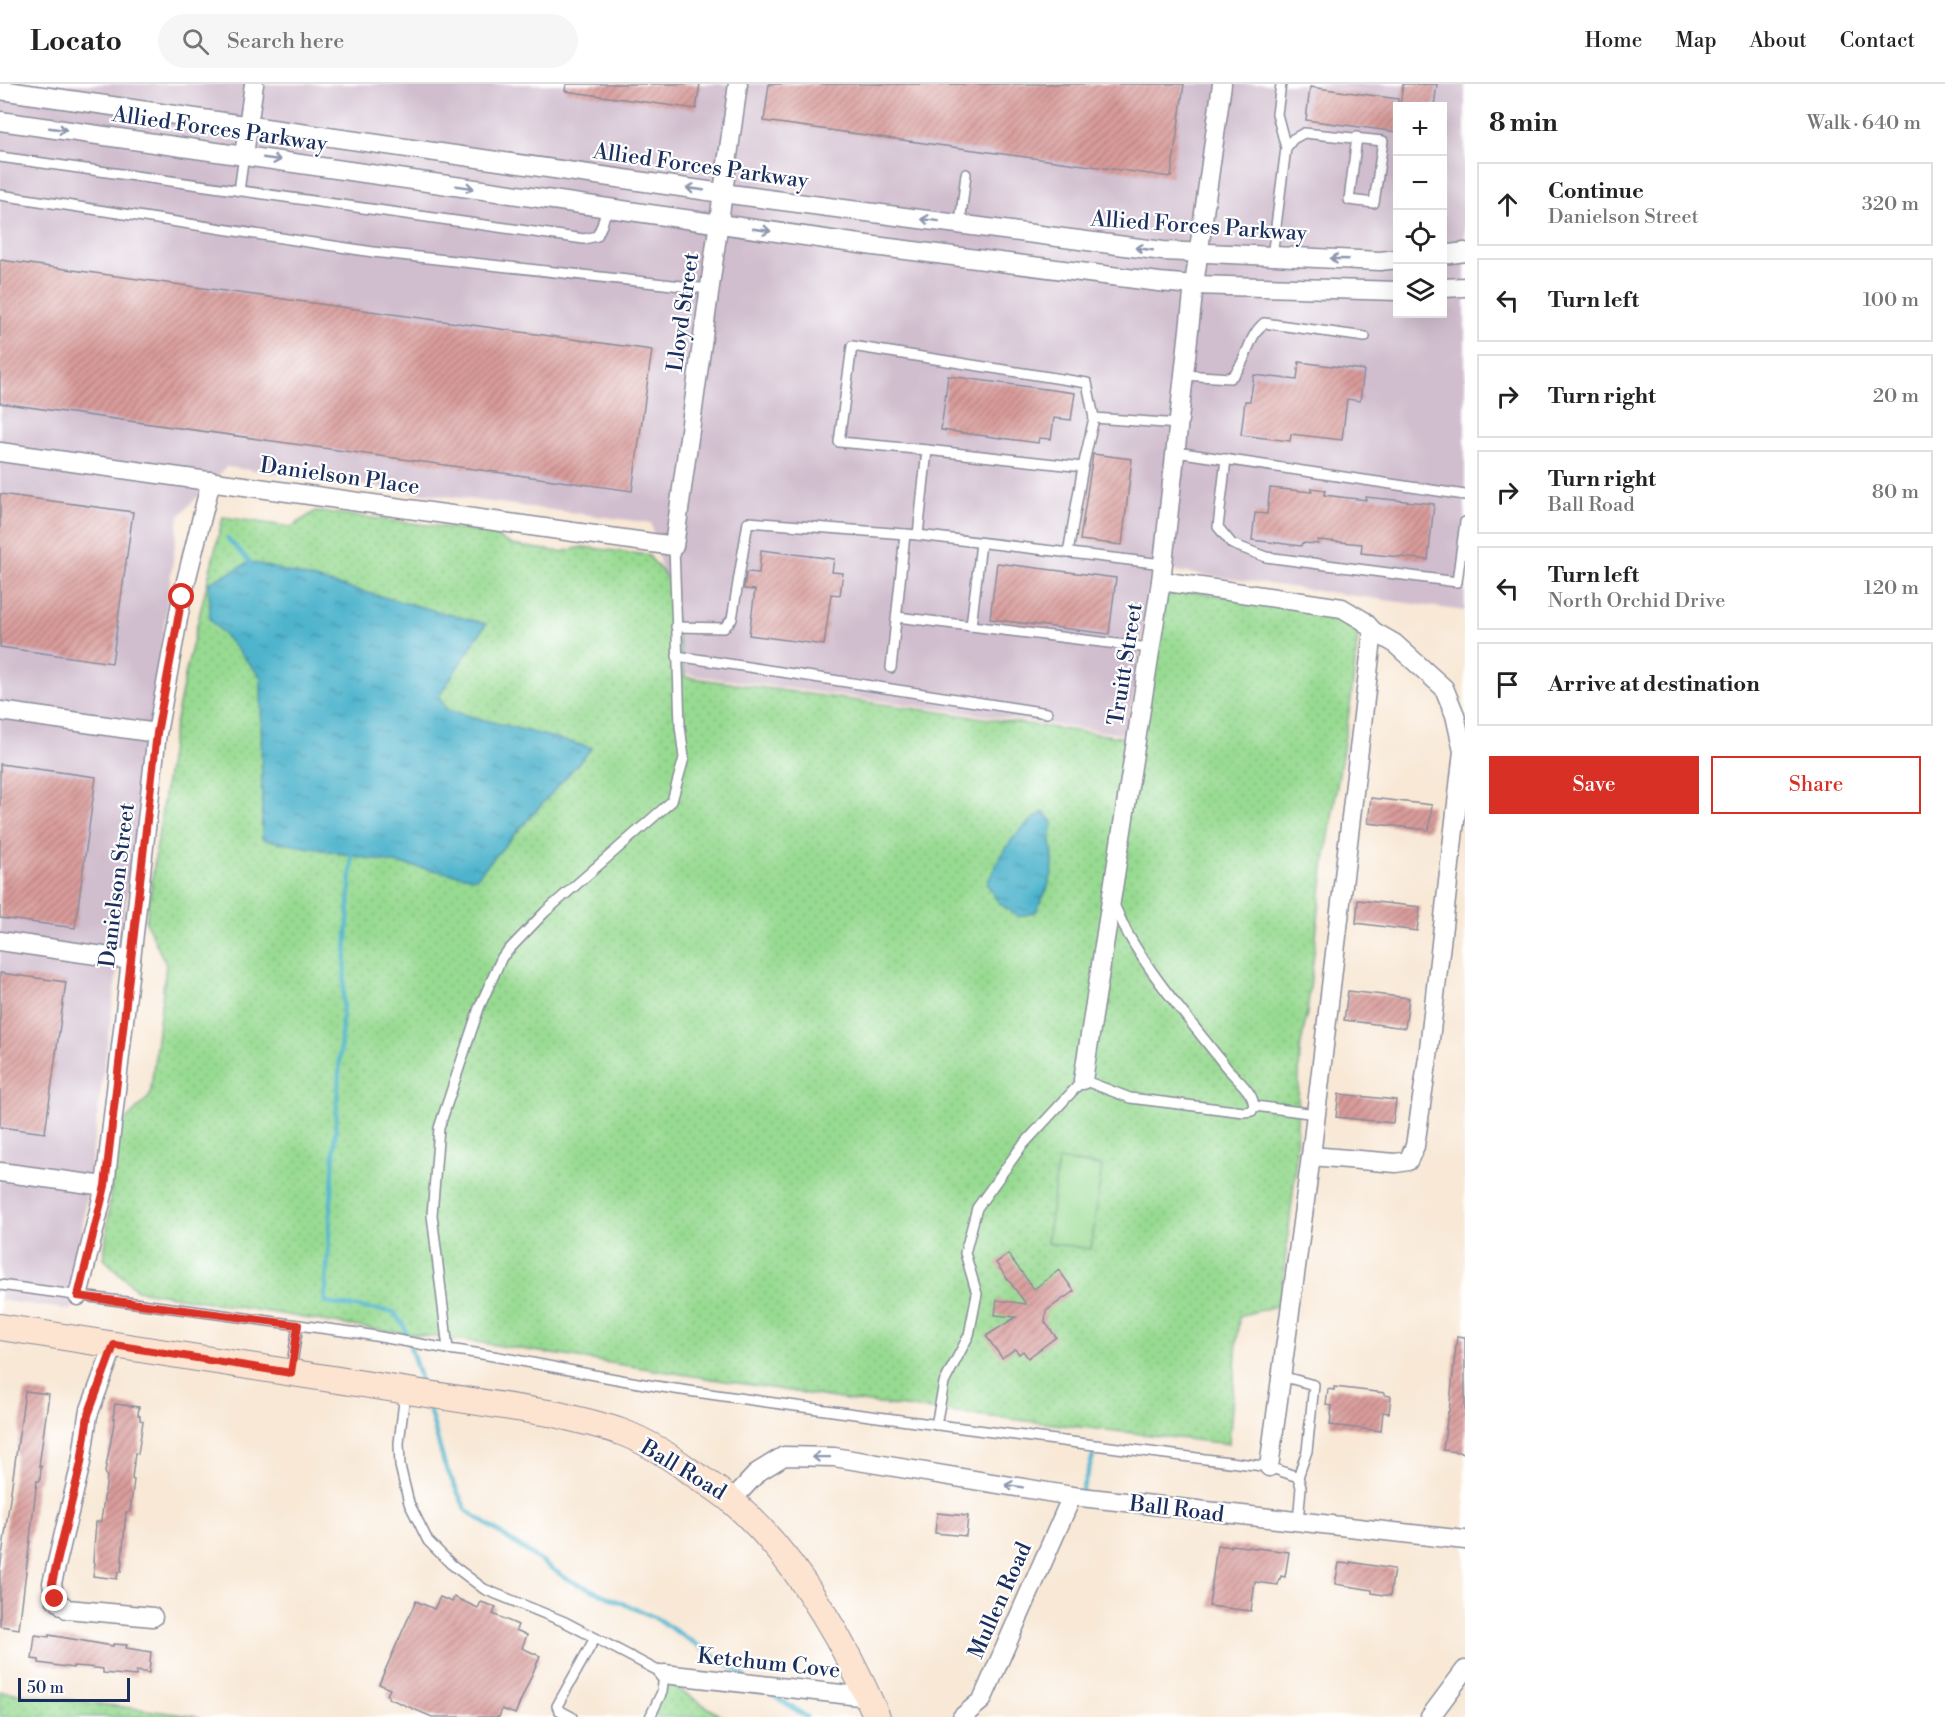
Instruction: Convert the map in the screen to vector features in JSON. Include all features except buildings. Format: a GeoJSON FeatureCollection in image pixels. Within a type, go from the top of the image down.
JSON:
{"type":"FeatureCollection","features":[{"type":"Feature","properties":{"kind":"main road","name":"Ball Road"},"geometry":{"type":"LineString","coordinates":[[0,1327],[555,1414],[622,1432],[674,1460],[732,1500]]}},
{"type":"Feature","properties":{"kind":"main road"},"geometry":{"type":"LineString","coordinates":[[732,1500],[786,1557],[809,1589],[873,1707]]}},
{"type":"Feature","properties":{"kind":"street"},"geometry":{"type":"LineString","coordinates":[[244,155],[254,84]]}},
{"type":"Feature","properties":{"kind":"street","name":"Lloyd Street"},"geometry":{"type":"LineString","coordinates":[[674,546],[738,84]]}},
{"type":"Feature","properties":{"kind":"street","name":"Truitt Street"},"geometry":{"type":"LineString","coordinates":[[1083,1080],[1162,573],[1194,285],[1222,84]]}},
{"type":"Feature","properties":{"kind":"street","name":"Allied Forces Parkway"},"geometry":{"type":"LineString","coordinates":[[0,90],[723,193],[1163,251],[1272,257],[1393,260]]}},
{"type":"Feature","properties":{"kind":"street","name":"Allied Forces Parkway"},"geometry":{"type":"LineString","coordinates":[[0,121],[874,246],[1194,285],[1393,291]]}},
{"type":"Feature","properties":{"kind":"street"},"geometry":{"type":"LineString","coordinates":[[1447,254],[1465,252]]}},
{"type":"Feature","properties":{"kind":"street"},"geometry":{"type":"LineString","coordinates":[[1447,288],[1465,286]]}},
{"type":"Feature","properties":{"kind":"street","name":"Danielson Place"},"geometry":{"type":"LineString","coordinates":[[0,452],[674,546]]}},
{"type":"Feature","properties":{"kind":"street","name":"Danielson Street"},"geometry":{"type":"LineString","coordinates":[[78,1296],[105,1186],[157,733],[182,597],[211,481]]}},
{"type":"Feature","properties":{"kind":"street"},"geometry":{"type":"LineString","coordinates":[[1162,573],[1342,608],[1394,643],[1444,688],[1455,715],[1463,751],[1428,1057],[1415,1146],[1408,1161],[1396,1163],[1311,1156]]}},
{"type":"Feature","properties":{"kind":"street"},"geometry":{"type":"LineString","coordinates":[[1269,1467],[1311,1156],[1373,631]]}},
{"type":"Feature","properties":{"kind":"street"},"geometry":{"type":"LineString","coordinates":[[0,711],[157,733]]}},
{"type":"Feature","properties":{"kind":"street"},"geometry":{"type":"LineString","coordinates":[[0,941],[131,960]]}},
{"type":"Feature","properties":{"kind":"street"},"geometry":{"type":"LineString","coordinates":[[0,1172],[105,1186]]}},
{"type":"Feature","properties":{"kind":"street"},"geometry":{"type":"LineString","coordinates":[[114,1345],[88,1415],[81,1463],[52,1583],[55,1599],[67,1610],[153,1617]]}},
{"type":"Feature","properties":{"kind":"street","name":"Ball Road"},"geometry":{"type":"LineString","coordinates":[[732,1500],[758,1472],[784,1456],[834,1457],[1079,1496],[1465,1540]]}},
{"type":"Feature","properties":{"kind":"street","name":"Mullen Road"},"geometry":{"type":"LineString","coordinates":[[962,1717],[982,1700],[1079,1496]]}},
{"type":"Feature","properties":{"kind":"street"},"geometry":{"type":"LineString","coordinates":[[1430,1717],[1465,1670]]}},
{"type":"Feature","properties":{"kind":"street","name":"Ketchum Cove"},"geometry":{"type":"LineString","coordinates":[[664,1674],[769,1687],[873,1707]]}},
{"type":"Feature","properties":{"kind":"lane"},"geometry":{"type":"LineString","coordinates":[[1272,257],[1286,148],[1277,114],[1281,84]]}},
{"type":"Feature","properties":{"kind":"lane"},"geometry":{"type":"LineString","coordinates":[[1286,148],[1293,139],[1304,133],[1357,137],[1383,141],[1374,203],[1349,200],[1357,137]]}},
{"type":"Feature","properties":{"kind":"lane"},"geometry":{"type":"LineString","coordinates":[[239,190],[244,155]]}},
{"type":"Feature","properties":{"kind":"lane"},"geometry":{"type":"LineString","coordinates":[[0,157],[584,238],[597,236],[607,207]]}},
{"type":"Feature","properties":{"kind":"lane"},"geometry":{"type":"LineString","coordinates":[[960,224],[966,174]]}},
{"type":"Feature","properties":{"kind":"lane"},"geometry":{"type":"LineString","coordinates":[[0,195],[373,252],[709,289]]}},
{"type":"Feature","properties":{"kind":"lane"},"geometry":{"type":"LineString","coordinates":[[1184,375],[1230,378],[1240,370],[1247,349],[1257,330],[1264,323],[1365,337]]}},
{"type":"Feature","properties":{"kind":"lane"},"geometry":{"type":"LineString","coordinates":[[1068,553],[1094,418],[1088,383],[852,346],[839,442],[1083,467]]}},
{"type":"Feature","properties":{"kind":"lane"},"geometry":{"type":"LineString","coordinates":[[1094,418],[1179,424]]}},
{"type":"Feature","properties":{"kind":"lane"},"geometry":{"type":"LineString","coordinates":[[918,535],[927,450]]}},
{"type":"Feature","properties":{"kind":"lane"},"geometry":{"type":"LineString","coordinates":[[1176,452],[1465,495]]}},
{"type":"Feature","properties":{"kind":"lane"},"geometry":{"type":"LineString","coordinates":[[1226,459],[1218,527],[1232,544],[1266,557],[1457,582],[1465,522]]}},
{"type":"Feature","properties":{"kind":"lane"},"geometry":{"type":"LineString","coordinates":[[676,627],[724,628],[732,619],[748,522],[918,535],[1068,553],[1162,573]]}},
{"type":"Feature","properties":{"kind":"lane"},"geometry":{"type":"LineString","coordinates":[[891,668],[905,534]]}},
{"type":"Feature","properties":{"kind":"lane"},"geometry":{"type":"LineString","coordinates":[[971,626],[981,543]]}},
{"type":"Feature","properties":{"kind":"lane"},"geometry":{"type":"LineString","coordinates":[[448,1349],[432,1215],[439,1128],[480,1008],[501,957],[545,912],[672,801],[684,758],[680,726],[674,546]]}},
{"type":"Feature","properties":{"kind":"lane"},"geometry":{"type":"LineString","coordinates":[[897,617],[1150,648]]}},
{"type":"Feature","properties":{"kind":"lane"},"geometry":{"type":"LineString","coordinates":[[677,656],[1047,712]]}},
{"type":"Feature","properties":{"kind":"lane"},"geometry":{"type":"LineString","coordinates":[[936,1425],[944,1383],[969,1335],[977,1294],[964,1253],[977,1208],[1021,1147],[1083,1080],[1130,1098],[1244,1112],[1252,1111],[1255,1106],[1254,1100],[1157,978],[1130,936],[1112,899]]}},
{"type":"Feature","properties":{"kind":"lane"},"geometry":{"type":"LineString","coordinates":[[1255,1106],[1316,1114]]}},
{"type":"Feature","properties":{"kind":"lane"},"geometry":{"type":"LineString","coordinates":[[0,1285],[358,1333],[567,1368],[621,1381],[936,1425],[1269,1467],[1298,1477]]}},
{"type":"Feature","properties":{"kind":"lane"},"geometry":{"type":"LineString","coordinates":[[291,1373],[298,1325]]}},
{"type":"Feature","properties":{"kind":"lane"},"geometry":{"type":"LineString","coordinates":[[1281,1376],[1314,1385],[1307,1451],[1298,1477],[1301,1487],[1298,1522]]}},
{"type":"Feature","properties":{"kind":"lane"},"geometry":{"type":"LineString","coordinates":[[416,1392],[399,1443],[400,1466],[409,1503],[428,1541],[451,1564],[484,1589],[565,1622],[664,1674],[662,1692],[650,1717]]}},
{"type":"Feature","properties":{"kind":"lane"},"geometry":{"type":"LineString","coordinates":[[572,1717],[559,1710],[557,1706],[596,1638]]}},
{"type":"Feature","properties":{"kind":"shaded area"},"geometry":{"type":"Polygon","coordinates":[[[0,84],[1465,84],[1465,611],[1152,568],[1128,735],[685,674],[651,523],[226,467],[179,516],[71,1310],[0,1300],[0,84]]]}},
{"type":"Feature","properties":{"kind":"green space"},"geometry":{"type":"Polygon","coordinates":[[[316,511],[490,533],[512,545],[561,552],[583,547],[648,555],[668,579],[685,677],[1127,738],[1165,595],[1189,591],[1338,613],[1359,626],[1351,699],[1324,867],[1307,1013],[1300,1050],[1295,1175],[1280,1305],[1239,1316],[1229,1444],[853,1401],[476,1342],[377,1330],[137,1290],[104,1259],[117,1129],[150,1096],[166,965],[146,922],[172,739],[223,517],[291,527],[316,511]]]}},
{"type":"Feature","properties":{"kind":"green space"},"geometry":{"type":"Polygon","coordinates":[[[1058,1160],[1102,1166],[1091,1249],[1047,1243],[1058,1160]]]}},
{"type":"Feature","properties":{"kind":"green space"},"geometry":{"type":"Polygon","coordinates":[[[666,1681],[723,1717],[648,1717],[666,1681]]]}},
{"type":"Feature","properties":{"kind":"green space"},"geometry":{"type":"Polygon","coordinates":[[[0,1691],[200,1717],[0,1717],[0,1691]]]}},
{"type":"Feature","properties":{"kind":"water"},"geometry":{"type":"Polygon","coordinates":[[[250,562],[486,624],[439,696],[447,710],[592,748],[476,878],[262,839],[261,677],[210,619],[209,583],[250,562]]]}},
{"type":"Feature","properties":{"kind":"water"},"geometry":{"type":"Polygon","coordinates":[[[1044,812],[1053,822],[1052,873],[1036,912],[1019,917],[998,902],[987,884],[1016,835],[1024,826],[1044,812]]]}},
{"type":"Feature","properties":{"kind":"waterway"},"geometry":{"type":"LineString","coordinates":[[228,539],[250,562]]}},
{"type":"Feature","properties":{"kind":"waterway"},"geometry":{"type":"LineString","coordinates":[[352,855],[325,1303],[394,1312],[404,1326],[422,1385]]}},
{"type":"Feature","properties":{"kind":"waterway"},"geometry":{"type":"LineString","coordinates":[[427,1401],[444,1463],[466,1510],[567,1579],[654,1617],[745,1676]]}},
{"type":"Feature","properties":{"kind":"waterway"},"geometry":{"type":"LineString","coordinates":[[1081,1493],[1093,1456]]}},
{"type":"Feature","properties":{"kind":"waterway"},"geometry":{"type":"LineString","coordinates":[[770,1693],[807,1717]]}},
{"type":"Feature","properties":{"kind":"route"},"geometry":{"type":"LineString","coordinates":[[55,1599],[52,1583],[81,1463],[88,1415],[114,1345],[291,1373],[298,1325],[78,1296],[105,1186],[157,733],[182,597]]}}]}
